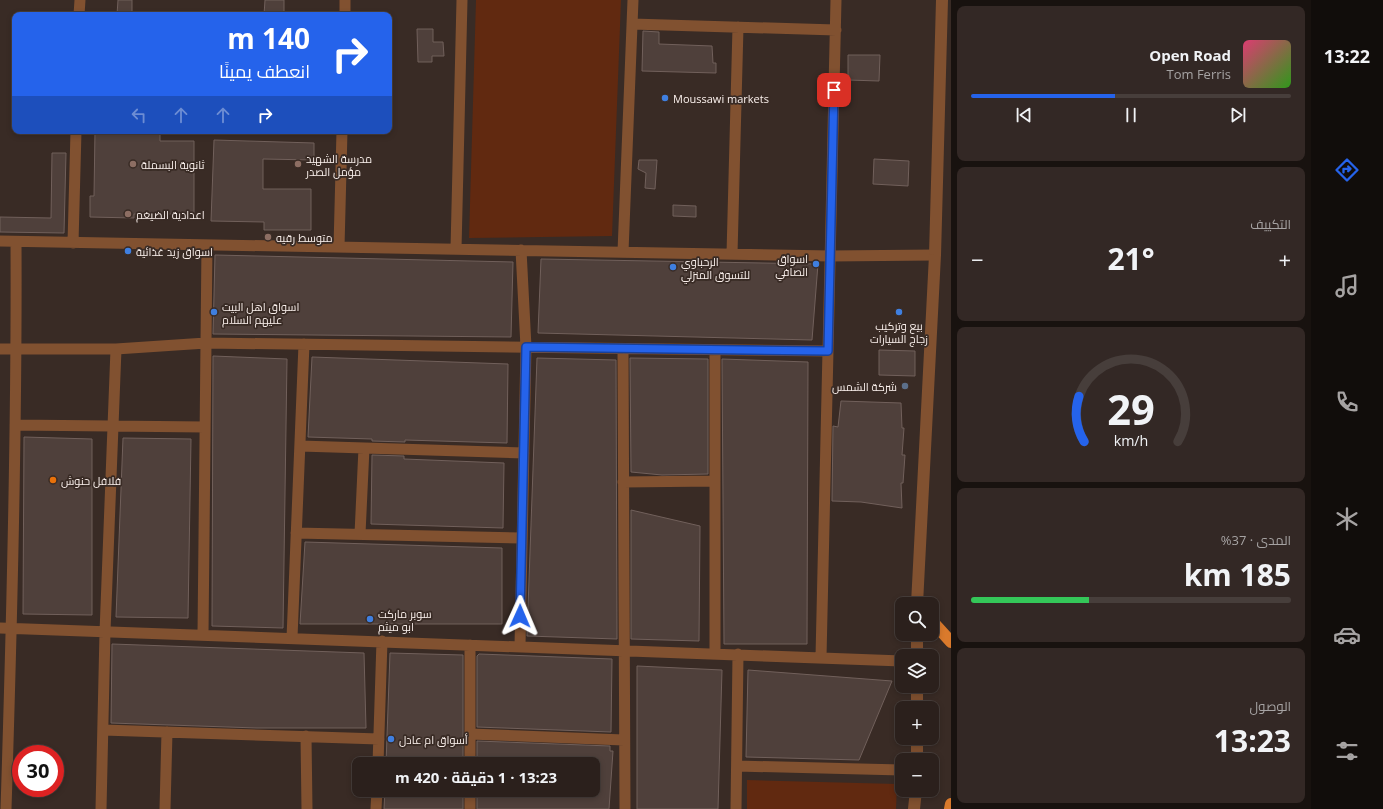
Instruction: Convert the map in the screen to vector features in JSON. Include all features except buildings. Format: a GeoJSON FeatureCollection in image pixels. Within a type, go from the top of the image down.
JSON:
{"type":"FeatureCollection","features":[{"type":"Feature","properties":{"kind":"highway"},"geometry":{"type":"LineString","coordinates":[[939,629],[951,642]]}},
{"type":"Feature","properties":{"kind":"highway"},"geometry":{"type":"LineString","coordinates":[[950,809],[951,804]]}},
{"type":"Feature","properties":{"kind":"street"},"geometry":{"type":"LineString","coordinates":[[79,12],[80,0]]}},
{"type":"Feature","properties":{"kind":"street"},"geometry":{"type":"LineString","coordinates":[[345,0],[345,12]]}},
{"type":"Feature","properties":{"kind":"street"},"geometry":{"type":"LineString","coordinates":[[456,249],[462,0]]}},
{"type":"Feature","properties":{"kind":"street"},"geometry":{"type":"LineString","coordinates":[[623,252],[633,0]]}},
{"type":"Feature","properties":{"kind":"street"},"geometry":{"type":"LineString","coordinates":[[821,657],[836,0]]}},
{"type":"Feature","properties":{"kind":"street"},"geometry":{"type":"LineString","coordinates":[[917,597],[935,255],[942,0]]}},
{"type":"Feature","properties":{"kind":"street"},"geometry":{"type":"LineString","coordinates":[[632,24],[836,30]]}},
{"type":"Feature","properties":{"kind":"street"},"geometry":{"type":"LineString","coordinates":[[732,254],[738,27]]}},
{"type":"Feature","properties":{"kind":"street"},"geometry":{"type":"LineString","coordinates":[[73,243],[76,134]]}},
{"type":"Feature","properties":{"kind":"street"},"geometry":{"type":"LineString","coordinates":[[339,247],[342,134]]}},
{"type":"Feature","properties":{"kind":"street"},"geometry":{"type":"LineString","coordinates":[[0,241],[830,256],[935,255]]}},
{"type":"Feature","properties":{"kind":"street"},"geometry":{"type":"LineString","coordinates":[[6,809],[4,724],[12,628],[17,350],[16,242]]}},
{"type":"Feature","properties":{"kind":"street"},"geometry":{"type":"LineString","coordinates":[[203,635],[207,245]]}},
{"type":"Feature","properties":{"kind":"street"},"geometry":{"type":"LineString","coordinates":[[520,646],[526,347],[521,250]]}},
{"type":"Feature","properties":{"kind":"street"},"geometry":{"type":"LineString","coordinates":[[0,349],[116,349],[206,343],[828,351]]}},
{"type":"Feature","properties":{"kind":"street"},"geometry":{"type":"LineString","coordinates":[[292,638],[304,344]]}},
{"type":"Feature","properties":{"kind":"street"},"geometry":{"type":"LineString","coordinates":[[101,809],[105,632],[116,349]]}},
{"type":"Feature","properties":{"kind":"street"},"geometry":{"type":"LineString","coordinates":[[623,349],[625,809]]}},
{"type":"Feature","properties":{"kind":"street"},"geometry":{"type":"LineString","coordinates":[[715,350],[716,653]]}},
{"type":"Feature","properties":{"kind":"street"},"geometry":{"type":"LineString","coordinates":[[15,425],[205,427]]}},
{"type":"Feature","properties":{"kind":"street"},"geometry":{"type":"LineString","coordinates":[[300,446],[524,453]]}},
{"type":"Feature","properties":{"kind":"street"},"geometry":{"type":"LineString","coordinates":[[360,534],[364,448]]}},
{"type":"Feature","properties":{"kind":"street"},"geometry":{"type":"LineString","coordinates":[[623,482],[715,481]]}},
{"type":"Feature","properties":{"kind":"street"},"geometry":{"type":"LineString","coordinates":[[296,533],[522,538]]}},
{"type":"Feature","properties":{"kind":"street"},"geometry":{"type":"LineString","coordinates":[[0,628],[895,661]]}},
{"type":"Feature","properties":{"kind":"street"},"geometry":{"type":"LineString","coordinates":[[378,757],[382,642]]}},
{"type":"Feature","properties":{"kind":"street"},"geometry":{"type":"LineString","coordinates":[[470,645],[470,757]]}},
{"type":"Feature","properties":{"kind":"street"},"geometry":{"type":"LineString","coordinates":[[736,809],[738,654]]}},
{"type":"Feature","properties":{"kind":"street"},"geometry":{"type":"LineString","coordinates":[[103,730],[379,739]]}},
{"type":"Feature","properties":{"kind":"street"},"geometry":{"type":"LineString","coordinates":[[165,809],[167,732]]}},
{"type":"Feature","properties":{"kind":"street"},"geometry":{"type":"LineString","coordinates":[[470,734],[624,740]]}},
{"type":"Feature","properties":{"kind":"street"},"geometry":{"type":"LineString","coordinates":[[306,736],[307,809]]}},
{"type":"Feature","properties":{"kind":"street"},"geometry":{"type":"LineString","coordinates":[[737,766],[895,770]]}},
{"type":"Feature","properties":{"kind":"street"},"geometry":{"type":"LineString","coordinates":[[376,809],[377,797]]}},
{"type":"Feature","properties":{"kind":"street"},"geometry":{"type":"LineString","coordinates":[[470,797],[470,809]]}},
{"type":"Feature","properties":{"kind":"street"},"geometry":{"type":"LineString","coordinates":[[914,809],[915,797]]}},
{"type":"Feature","properties":{"kind":"shaded area"},"geometry":{"type":"Polygon","coordinates":[[[476,0],[621,0],[612,236],[469,238],[476,0]]]}},
{"type":"Feature","properties":{"kind":"shaded area"},"geometry":{"type":"Polygon","coordinates":[[[747,780],[895,784],[896,809],[747,809],[747,780]]]}},
{"type":"Feature","properties":{"kind":"place","name":"Moussawi markets"},"geometry":{"type":"Point","coordinates":[665,98]}},
{"type":"Feature","properties":{"kind":"place","name":"ثانوية البسملة"},"geometry":{"type":"Point","coordinates":[133,164]}},
{"type":"Feature","properties":{"kind":"place","name":"مدرسة الشهيد مؤمل الصدر"},"geometry":{"type":"Point","coordinates":[298,164]}},
{"type":"Feature","properties":{"kind":"place","name":"اعدادية الضيغم"},"geometry":{"type":"Point","coordinates":[128,214]}},
{"type":"Feature","properties":{"kind":"place","name":"متوسط رقيه"},"geometry":{"type":"Point","coordinates":[268,237]}},
{"type":"Feature","properties":{"kind":"place","name":"اسواق زيد غذائية"},"geometry":{"type":"Point","coordinates":[128,251]}},
{"type":"Feature","properties":{"kind":"place","name":"اسواق الصافي"},"geometry":{"type":"Point","coordinates":[816,264]}},
{"type":"Feature","properties":{"kind":"place","name":"الرحباوي للتسوق المنزلي"},"geometry":{"type":"Point","coordinates":[673,267]}},
{"type":"Feature","properties":{"kind":"place","name":"اسواق اهل البيت عليهم السلام"},"geometry":{"type":"Point","coordinates":[214,312]}},
{"type":"Feature","properties":{"kind":"place","name":"بيع وتركيب زجاج السيارات"},"geometry":{"type":"Point","coordinates":[899,312]}},
{"type":"Feature","properties":{"kind":"place","name":"شركة الشمس"},"geometry":{"type":"Point","coordinates":[905,386]}},
{"type":"Feature","properties":{"kind":"place","name":"فلافل حنوش"},"geometry":{"type":"Point","coordinates":[53,480]}},
{"type":"Feature","properties":{"kind":"place","name":"سوبر ماركت ابو ميثم"},"geometry":{"type":"Point","coordinates":[370,619]}},
{"type":"Feature","properties":{"kind":"place","name":"أسواق ام عادل"},"geometry":{"type":"Point","coordinates":[391,739]}},
{"type":"Feature","properties":{"kind":"route"},"geometry":{"type":"LineString","coordinates":[[520,616],[526,347],[828,351],[834,90]]}}]}
